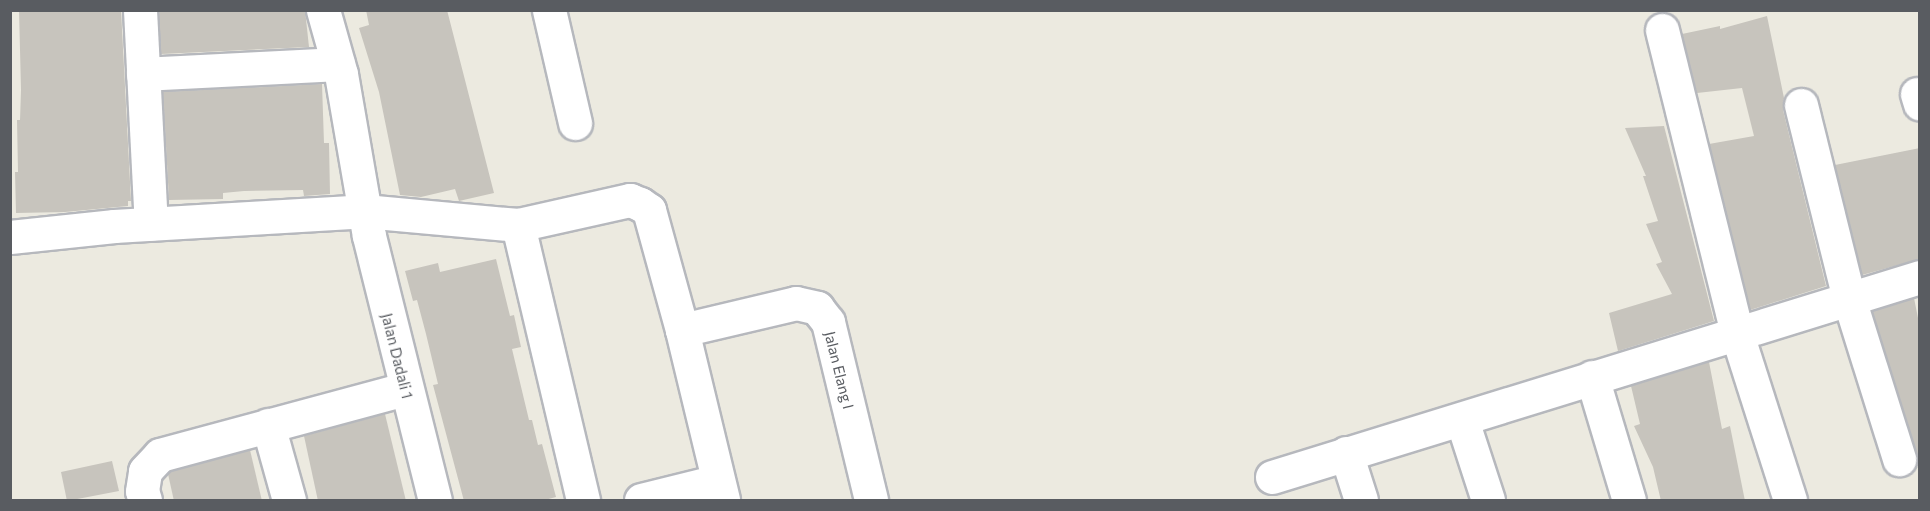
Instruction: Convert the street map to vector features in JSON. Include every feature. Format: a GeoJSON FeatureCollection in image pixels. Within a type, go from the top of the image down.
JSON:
{"type":"FeatureCollection","features":[{"type":"Feature","properties":{"kind":"street"},"geometry":{"type":"LineString","coordinates":[[140,10],[151,224]]}},
{"type":"Feature","properties":{"kind":"street","name":"Jalan Dadali 1"},"geometry":{"type":"LineString","coordinates":[[323,10],[338,64],[364,211],[405,389],[435,501]]}},
{"type":"Feature","properties":{"kind":"street"},"geometry":{"type":"LineString","coordinates":[[549,10],[575,123]]}},
{"type":"Feature","properties":{"kind":"street"},"geometry":{"type":"LineString","coordinates":[[1662,30],[1737,334],[1790,501]]}},
{"type":"Feature","properties":{"kind":"street"},"geometry":{"type":"LineString","coordinates":[[143,74],[338,64]]}},
{"type":"Feature","properties":{"kind":"street"},"geometry":{"type":"LineString","coordinates":[[1801,105],[1849,299],[1899,459]]}},
{"type":"Feature","properties":{"kind":"street"},"geometry":{"type":"LineString","coordinates":[[10,237],[151,224],[364,211],[518,225],[630,200],[640,204],[649,210],[682,330],[720,491],[640,501]]}},
{"type":"Feature","properties":{"kind":"street"},"geometry":{"type":"LineString","coordinates":[[518,225],[583,501]]}},
{"type":"Feature","properties":{"kind":"street"},"geometry":{"type":"LineString","coordinates":[[1272,477],[1920,277]]}},
{"type":"Feature","properties":{"kind":"street","name":"Jalan Elang I"},"geometry":{"type":"LineString","coordinates":[[682,330],[770,307],[796,303],[817,308],[828,322],[871,501]]}},
{"type":"Feature","properties":{"kind":"street"},"geometry":{"type":"LineString","coordinates":[[1592,377],[1629,501]]}},
{"type":"Feature","properties":{"kind":"street"},"geometry":{"type":"LineString","coordinates":[[145,486],[160,455],[405,389]]}},
{"type":"Feature","properties":{"kind":"street"},"geometry":{"type":"LineString","coordinates":[[1462,420],[1488,501]]}},
{"type":"Feature","properties":{"kind":"street"},"geometry":{"type":"LineString","coordinates":[[268,425],[289,501]]}},
{"type":"Feature","properties":{"kind":"street"},"geometry":{"type":"LineString","coordinates":[[1346,453],[1361,501]]}},
{"type":"Feature","properties":{"kind":"building"},"geometry":{"type":"Polygon","coordinates":[[[19,10],[121,10],[131,201],[128,201],[128,206],[65,212],[16,213],[17,120],[20,120],[21,90],[19,10]]]}},
{"type":"Feature","properties":{"kind":"building"},"geometry":{"type":"Polygon","coordinates":[[[159,10],[305,10],[309,47],[161,54],[159,10]]]}},
{"type":"Feature","properties":{"kind":"building"},"geometry":{"type":"Polygon","coordinates":[[[366,10],[447,10],[494,193],[459,201],[455,189],[421,197],[400,195],[379,92],[359,28],[369,25],[366,10]]]}},
{"type":"Feature","properties":{"kind":"building"},"geometry":{"type":"Polygon","coordinates":[[[1767,16],[1784,98],[1783,110],[1826,286],[1750,310],[1709,144],[1754,136],[1742,88],[1697,93],[1682,34],[1720,26],[1720,29],[1767,16]]]}},
{"type":"Feature","properties":{"kind":"building"},"geometry":{"type":"Polygon","coordinates":[[[322,84],[324,143],[329,143],[330,194],[304,196],[303,190],[244,191],[223,193],[223,199],[169,200],[163,92],[322,84]]]}},
{"type":"Feature","properties":{"kind":"building"},"geometry":{"type":"Polygon","coordinates":[[[1664,126],[1714,321],[1618,351],[1609,313],[1672,294],[1656,264],[1662,262],[1646,224],[1658,221],[1643,176],[1646,176],[1625,128],[1664,126]]]}},
{"type":"Feature","properties":{"kind":"building"},"geometry":{"type":"Polygon","coordinates":[[[1920,148],[1920,259],[1862,275],[1835,165],[1920,148]]]}},
{"type":"Feature","properties":{"kind":"building"},"geometry":{"type":"Polygon","coordinates":[[[496,259],[510,316],[514,315],[521,347],[512,349],[529,420],[532,420],[538,445],[542,444],[556,497],[541,501],[464,501],[433,385],[438,384],[426,334],[417,300],[413,301],[405,271],[438,263],[440,272],[496,259]]]}},
{"type":"Feature","properties":{"kind":"building"},"geometry":{"type":"Polygon","coordinates":[[[1914,298],[1920,328],[1918,469],[1917,453],[1872,311],[1914,298]]]}},
{"type":"Feature","properties":{"kind":"building"},"geometry":{"type":"Polygon","coordinates":[[[1709,362],[1722,429],[1730,426],[1745,501],[1661,501],[1653,467],[1634,426],[1640,424],[1631,386],[1709,362]]]}},
{"type":"Feature","properties":{"kind":"building"},"geometry":{"type":"Polygon","coordinates":[[[385,414],[406,501],[318,501],[304,436],[385,414]]]}},
{"type":"Feature","properties":{"kind":"building"},"geometry":{"type":"Polygon","coordinates":[[[250,450],[262,501],[174,501],[168,474],[170,472],[250,450]]]}},
{"type":"Feature","properties":{"kind":"building"},"geometry":{"type":"Polygon","coordinates":[[[112,461],[119,491],[67,501],[61,472],[112,461]]]}}]}
